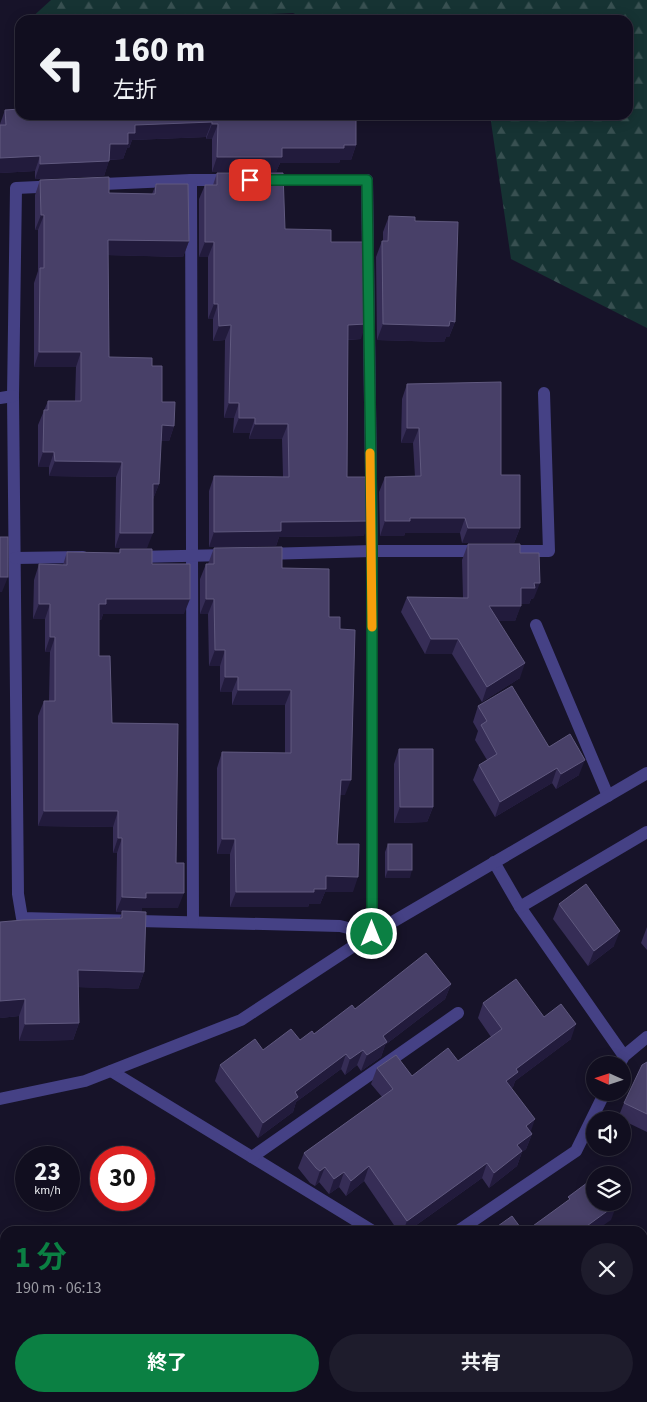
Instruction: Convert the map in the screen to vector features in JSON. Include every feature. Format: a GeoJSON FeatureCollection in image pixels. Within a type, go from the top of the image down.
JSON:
{"type":"FeatureCollection","features":[{"type":"Feature","properties":{"kind":"street"},"geometry":{"type":"LineString","coordinates":[[191,180],[193,922]]}},
{"type":"Feature","properties":{"kind":"street"},"geometry":{"type":"LineString","coordinates":[[191,180],[367,180],[372,551],[372,934],[340,926],[22,918],[18,894],[15,558],[16,188],[191,180]]}},
{"type":"Feature","properties":{"kind":"street"},"geometry":{"type":"LineString","coordinates":[[123,557],[372,551],[549,551],[544,393]]}},
{"type":"Feature","properties":{"kind":"street"},"geometry":{"type":"LineString","coordinates":[[0,398],[14,396]]}},
{"type":"Feature","properties":{"kind":"street"},"geometry":{"type":"LineString","coordinates":[[15,558],[94,557]]}},
{"type":"Feature","properties":{"kind":"street"},"geometry":{"type":"LineString","coordinates":[[536,625],[608,796]]}},
{"type":"Feature","properties":{"kind":"street"},"geometry":{"type":"LineString","coordinates":[[0,1100],[85,1081],[241,1020],[372,934],[647,773]]}},
{"type":"Feature","properties":{"kind":"street"},"geometry":{"type":"LineString","coordinates":[[520,907],[647,832]]}},
{"type":"Feature","properties":{"kind":"street"},"geometry":{"type":"LineString","coordinates":[[494,862],[520,907],[618,1056]]}},
{"type":"Feature","properties":{"kind":"street"},"geometry":{"type":"LineString","coordinates":[[252,1157],[458,1013]]}},
{"type":"Feature","properties":{"kind":"street"},"geometry":{"type":"LineString","coordinates":[[626,1056],[647,1037]]}},
{"type":"Feature","properties":{"kind":"street"},"geometry":{"type":"LineString","coordinates":[[111,1071],[365,1226]]}},
{"type":"Feature","properties":{"kind":"street"},"geometry":{"type":"LineString","coordinates":[[465,1226],[576,1151],[601,1101]]}},
{"type":"Feature","properties":{"kind":"green space"},"geometry":{"type":"Polygon","coordinates":[[[51,0],[647,0],[647,328],[511,259],[491,120],[633,120],[633,15],[297,15],[293,13],[247,15],[34,15],[51,0]]]}},
{"type":"Feature","properties":{"kind":"building"},"geometry":{"type":"Polygon","coordinates":[[[15,109],[15,120],[356,120],[356,145],[344,145],[344,148],[282,148],[282,157],[217,157],[218,124],[212,124],[212,122],[135,125],[135,133],[128,133],[128,144],[110,144],[109,161],[40,164],[40,156],[0,158],[0,125],[6,125],[5,110],[15,109]]]}},
{"type":"Feature","properties":{"kind":"building"},"geometry":{"type":"Polygon","coordinates":[[[217,173],[283,173],[285,229],[331,230],[331,242],[365,242],[366,324],[348,325],[347,477],[368,477],[369,521],[281,522],[281,531],[214,532],[214,476],[289,477],[288,424],[255,424],[255,418],[239,418],[239,403],[229,403],[231,325],[219,326],[218,304],[214,304],[214,242],[205,242],[205,185],[217,185],[217,173]]]}},
{"type":"Feature","properties":{"kind":"building"},"geometry":{"type":"Polygon","coordinates":[[[109,177],[109,193],[155,194],[156,184],[188,184],[189,241],[108,240],[109,357],[152,358],[152,366],[162,366],[162,402],[175,402],[174,426],[162,425],[159,484],[153,484],[153,533],[120,533],[122,462],[55,461],[54,452],[43,452],[44,410],[48,410],[48,401],[81,401],[81,352],[39,352],[40,268],[44,268],[44,215],[41,215],[40,180],[109,177]]]}},
{"type":"Feature","properties":{"kind":"building"},"geometry":{"type":"Polygon","coordinates":[[[389,216],[415,217],[415,221],[458,222],[455,322],[450,321],[449,326],[383,324],[382,241],[388,241],[389,216]]]}},
{"type":"Feature","properties":{"kind":"building"},"geometry":{"type":"Polygon","coordinates":[[[501,382],[501,475],[520,475],[520,528],[468,528],[465,518],[410,518],[410,521],[385,521],[385,477],[421,476],[419,428],[407,428],[407,384],[501,382]]]}},
{"type":"Feature","properties":{"kind":"building"},"geometry":{"type":"Polygon","coordinates":[[[0,537],[8,537],[8,577],[0,577],[0,537]]]}},
{"type":"Feature","properties":{"kind":"building"},"geometry":{"type":"Polygon","coordinates":[[[468,544],[520,544],[520,553],[539,553],[540,583],[534,583],[535,588],[521,588],[521,606],[489,606],[525,663],[487,687],[458,639],[431,639],[407,597],[468,598],[468,544]]]}},
{"type":"Feature","properties":{"kind":"building"},"geometry":{"type":"Polygon","coordinates":[[[282,547],[282,568],[329,569],[329,617],[340,617],[340,629],[355,630],[351,780],[341,780],[337,844],[359,844],[358,877],[326,876],[326,889],[314,889],[314,892],[236,892],[235,839],[222,839],[222,752],[291,753],[291,690],[238,690],[238,677],[225,677],[225,650],[215,650],[214,599],[206,599],[206,564],[214,564],[214,548],[282,547]]]}},
{"type":"Feature","properties":{"kind":"building"},"geometry":{"type":"Polygon","coordinates":[[[120,549],[152,549],[152,564],[190,564],[190,599],[106,599],[106,604],[99,604],[99,656],[110,656],[112,723],[178,724],[176,863],[184,863],[184,893],[146,893],[146,898],[122,897],[122,838],[118,838],[118,811],[44,811],[44,701],[55,701],[55,637],[50,637],[50,604],[39,604],[39,564],[67,565],[67,552],[120,553],[120,549]]]}},
{"type":"Feature","properties":{"kind":"building"},"geometry":{"type":"Polygon","coordinates":[[[512,686],[549,747],[570,734],[585,760],[561,774],[557,768],[500,802],[479,765],[497,754],[481,725],[487,721],[478,706],[512,686]]]}},
{"type":"Feature","properties":{"kind":"building"},"geometry":{"type":"Polygon","coordinates":[[[399,749],[433,749],[433,807],[400,807],[399,749]]]}},
{"type":"Feature","properties":{"kind":"building"},"geometry":{"type":"Polygon","coordinates":[[[388,844],[412,844],[412,870],[388,870],[388,844]]]}},
{"type":"Feature","properties":{"kind":"building"},"geometry":{"type":"Polygon","coordinates":[[[586,884],[620,931],[594,951],[559,904],[586,884]]]}},
{"type":"Feature","properties":{"kind":"building"},"geometry":{"type":"Polygon","coordinates":[[[122,911],[146,912],[144,972],[78,970],[79,1023],[25,1024],[25,999],[0,1001],[0,922],[122,918],[122,911]]]}},
{"type":"Feature","properties":{"kind":"building"},"geometry":{"type":"Polygon","coordinates":[[[426,953],[451,984],[383,1036],[387,1042],[367,1055],[363,1050],[350,1059],[346,1054],[295,1092],[298,1097],[263,1123],[220,1065],[255,1039],[263,1050],[291,1029],[300,1040],[312,1031],[314,1034],[352,1005],[355,1009],[426,953]]]}},
{"type":"Feature","properties":{"kind":"building"},"geometry":{"type":"Polygon","coordinates":[[[516,979],[544,1017],[561,1004],[576,1024],[516,1069],[518,1072],[506,1081],[535,1119],[526,1126],[532,1134],[517,1145],[522,1151],[494,1173],[487,1163],[407,1221],[369,1166],[351,1181],[344,1172],[334,1179],[325,1167],[320,1171],[316,1168],[304,1153],[393,1089],[377,1068],[396,1055],[412,1076],[448,1048],[458,1061],[502,1029],[483,1003],[516,979]]]}},
{"type":"Feature","properties":{"kind":"building"},"geometry":{"type":"Polygon","coordinates":[[[647,1062],[647,1114],[624,1103],[625,1101],[631,1101],[631,1088],[642,1065],[647,1062]]]}},
{"type":"Feature","properties":{"kind":"building"},"geometry":{"type":"Polygon","coordinates":[[[586,1184],[586,1211],[607,1211],[587,1226],[533,1226],[570,1199],[568,1197],[586,1184]]]}},
{"type":"Feature","properties":{"kind":"building"},"geometry":{"type":"Polygon","coordinates":[[[512,1216],[519,1226],[498,1226],[512,1216]]]}},
{"type":"Feature","properties":{"kind":"slow traffic"},"geometry":{"type":"LineString","coordinates":[[370,453],[372,627]]}},
{"type":"Feature","properties":{"kind":"route"},"geometry":{"type":"LineString","coordinates":[[250,180],[367,180],[372,551],[372,934]]}}]}
